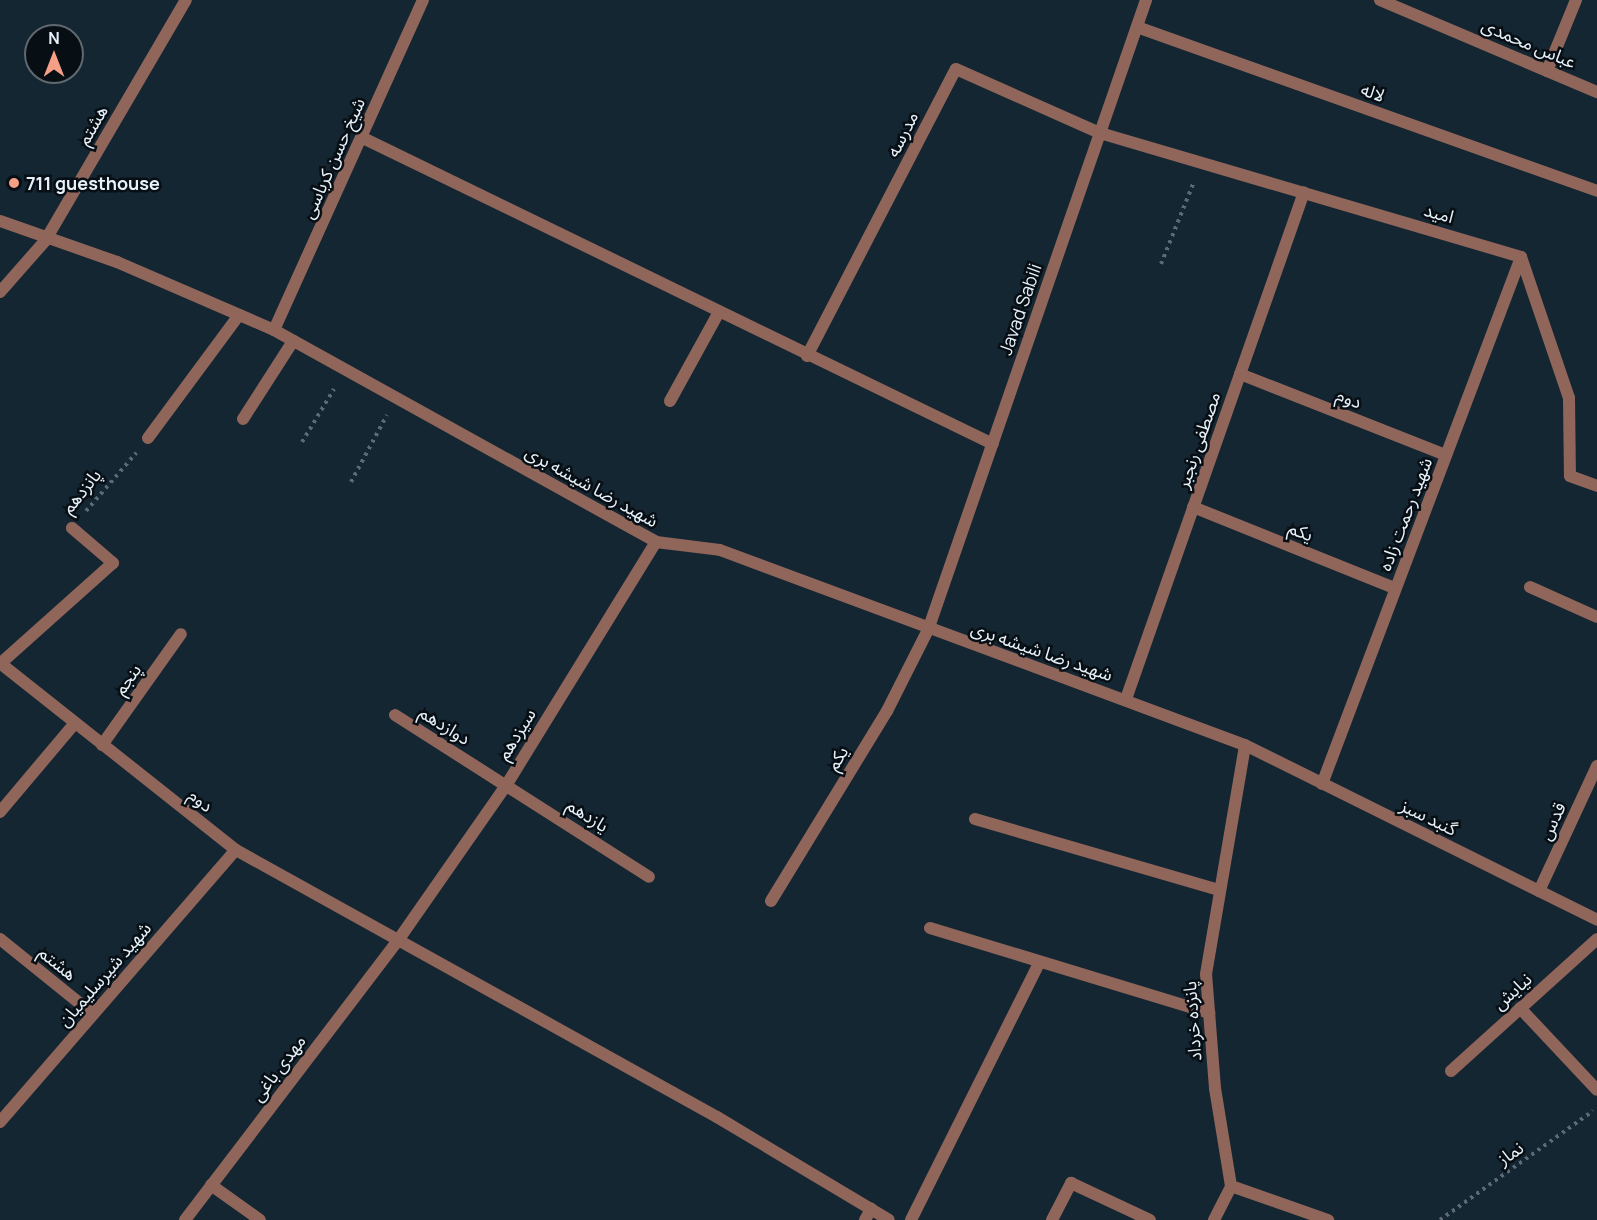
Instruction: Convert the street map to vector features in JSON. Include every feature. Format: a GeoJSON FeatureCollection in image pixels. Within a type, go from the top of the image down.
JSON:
{"type":"FeatureCollection","features":[{"type":"Feature","properties":{"kind":"street","name":"هشتم"},"geometry":{"type":"LineString","coordinates":[[0,292],[45,241],[186,0]]}},
{"type":"Feature","properties":{"kind":"street","name":"شیخ حسن کرباسی"},"geometry":{"type":"LineString","coordinates":[[274,330],[363,138],[423,0]]}},
{"type":"Feature","properties":{"kind":"street","name":"Javad Sabili"},"geometry":{"type":"LineString","coordinates":[[928,630],[1146,0]]}},
{"type":"Feature","properties":{"kind":"street","name":"عباس محمدی"},"geometry":{"type":"LineString","coordinates":[[1380,0],[1597,92]]}},
{"type":"Feature","properties":{"kind":"street"},"geometry":{"type":"LineString","coordinates":[[1547,71],[1576,0]]}},
{"type":"Feature","properties":{"kind":"street","name":"لاله"},"geometry":{"type":"LineString","coordinates":[[1137,27],[1597,191]]}},
{"type":"Feature","properties":{"kind":"street","name":"مدرسه"},"geometry":{"type":"LineString","coordinates":[[807,356],[956,69],[1100,133]]}},
{"type":"Feature","properties":{"kind":"street","name":"امید"},"geometry":{"type":"LineString","coordinates":[[1100,133],[1521,257]]}},
{"type":"Feature","properties":{"kind":"street"},"geometry":{"type":"LineString","coordinates":[[363,138],[807,356],[993,444]]}},
{"type":"Feature","properties":{"kind":"street","name":"مصطفی رنجبر"},"geometry":{"type":"LineString","coordinates":[[1126,699],[1304,192]]}},
{"type":"Feature","properties":{"kind":"street","name":"شهید رضا شیشه بری"},"geometry":{"type":"LineString","coordinates":[[0,221],[45,241],[117,262],[274,330],[656,542],[720,550],[928,630],[1126,699],[1245,745]]}},
{"type":"Feature","properties":{"kind":"street"},"geometry":{"type":"LineString","coordinates":[[1521,257],[1569,398],[1570,476],[1597,486]]}},
{"type":"Feature","properties":{"kind":"street","name":"شهید رحمت زاده"},"geometry":{"type":"LineString","coordinates":[[1322,784],[1521,257]]}},
{"type":"Feature","properties":{"kind":"street"},"geometry":{"type":"LineString","coordinates":[[670,400],[719,312]]}},
{"type":"Feature","properties":{"kind":"street"},"geometry":{"type":"LineString","coordinates":[[148,438],[239,315]]}},
{"type":"Feature","properties":{"kind":"street"},"geometry":{"type":"LineString","coordinates":[[243,419],[293,341]]}},
{"type":"Feature","properties":{"kind":"street","name":"دوم"},"geometry":{"type":"LineString","coordinates":[[1240,374],[1446,455]]}},
{"type":"Feature","properties":{"kind":"street","name":"یکم"},"geometry":{"type":"LineString","coordinates":[[1193,507],[1395,588]]}},
{"type":"Feature","properties":{"kind":"street","name":"پانزدهم"},"geometry":{"type":"LineString","coordinates":[[0,663],[113,563],[72,528]]}},
{"type":"Feature","properties":{"kind":"street","name":"سیزدهم"},"geometry":{"type":"LineString","coordinates":[[399,939],[507,784],[656,542]]}},
{"type":"Feature","properties":{"kind":"street"},"geometry":{"type":"LineString","coordinates":[[1530,587],[1597,617]]}},
{"type":"Feature","properties":{"kind":"street","name":"یکم"},"geometry":{"type":"LineString","coordinates":[[771,901],[887,711],[928,630]]}},
{"type":"Feature","properties":{"kind":"street","name":"پنجم"},"geometry":{"type":"LineString","coordinates":[[102,745],[182,634]]}},
{"type":"Feature","properties":{"kind":"street","name":"دوم"},"geometry":{"type":"LineString","coordinates":[[0,663],[57,703],[74,724],[236,850],[399,939],[868,1215],[889,1220]]}},
{"type":"Feature","properties":{"kind":"street","name":"دوازدهم"},"geometry":{"type":"LineString","coordinates":[[395,715],[507,784]]}},
{"type":"Feature","properties":{"kind":"street"},"geometry":{"type":"LineString","coordinates":[[0,812],[74,724]]}},
{"type":"Feature","properties":{"kind":"street","name":"گنبد سبز"},"geometry":{"type":"LineString","coordinates":[[1245,745],[1597,920]]}},
{"type":"Feature","properties":{"kind":"street","name":"پانزده خرداد"},"geometry":{"type":"LineString","coordinates":[[1231,1186],[1206,974],[1245,745]]}},
{"type":"Feature","properties":{"kind":"street","name":"قدس"},"geometry":{"type":"LineString","coordinates":[[1539,891],[1597,766]]}},
{"type":"Feature","properties":{"kind":"street","name":"یازدهم"},"geometry":{"type":"LineString","coordinates":[[507,784],[649,877]]}},
{"type":"Feature","properties":{"kind":"street"},"geometry":{"type":"LineString","coordinates":[[975,819],[1220,890]]}},
{"type":"Feature","properties":{"kind":"street","name":"شهید شیرسلیمیان"},"geometry":{"type":"LineString","coordinates":[[0,1122],[236,850]]}},
{"type":"Feature","properties":{"kind":"street"},"geometry":{"type":"LineString","coordinates":[[930,928],[1209,1013]]}},
{"type":"Feature","properties":{"kind":"street","name":"هشتم"},"geometry":{"type":"LineString","coordinates":[[0,939],[93,1014]]}},
{"type":"Feature","properties":{"kind":"street","name":"مهدی باغی"},"geometry":{"type":"LineString","coordinates":[[185,1220],[399,939]]}},
{"type":"Feature","properties":{"kind":"street","name":"نیایش"},"geometry":{"type":"LineString","coordinates":[[1451,1071],[1597,939]]}},
{"type":"Feature","properties":{"kind":"street"},"geometry":{"type":"LineString","coordinates":[[911,1220],[1039,963]]}},
{"type":"Feature","properties":{"kind":"street"},"geometry":{"type":"LineString","coordinates":[[1520,1008],[1597,1090]]}},
{"type":"Feature","properties":{"kind":"street"},"geometry":{"type":"LineString","coordinates":[[1052,1220],[1071,1183],[1150,1220]]}},
{"type":"Feature","properties":{"kind":"street"},"geometry":{"type":"LineString","coordinates":[[211,1185],[260,1220]]}},
{"type":"Feature","properties":{"kind":"street"},"geometry":{"type":"LineString","coordinates":[[1214,1220],[1231,1186],[1328,1220]]}},
{"type":"Feature","properties":{"kind":"path"},"geometry":{"type":"LineString","coordinates":[[1161,264],[1202,162]]}},
{"type":"Feature","properties":{"kind":"path"},"geometry":{"type":"LineString","coordinates":[[302,442],[346,371]]}},
{"type":"Feature","properties":{"kind":"path"},"geometry":{"type":"LineString","coordinates":[[351,482],[396,399]]}},
{"type":"Feature","properties":{"kind":"path","name":"پانزدهم"},"geometry":{"type":"LineString","coordinates":[[72,528],[148,438]]}},
{"type":"Feature","properties":{"kind":"path","name":"نماز"},"geometry":{"type":"LineString","coordinates":[[1440,1220],[1597,1108]]}},
{"type":"Feature","properties":{"kind":"place","name":"711 guesthouse"},"geometry":{"type":"Point","coordinates":[14,183]}}]}
